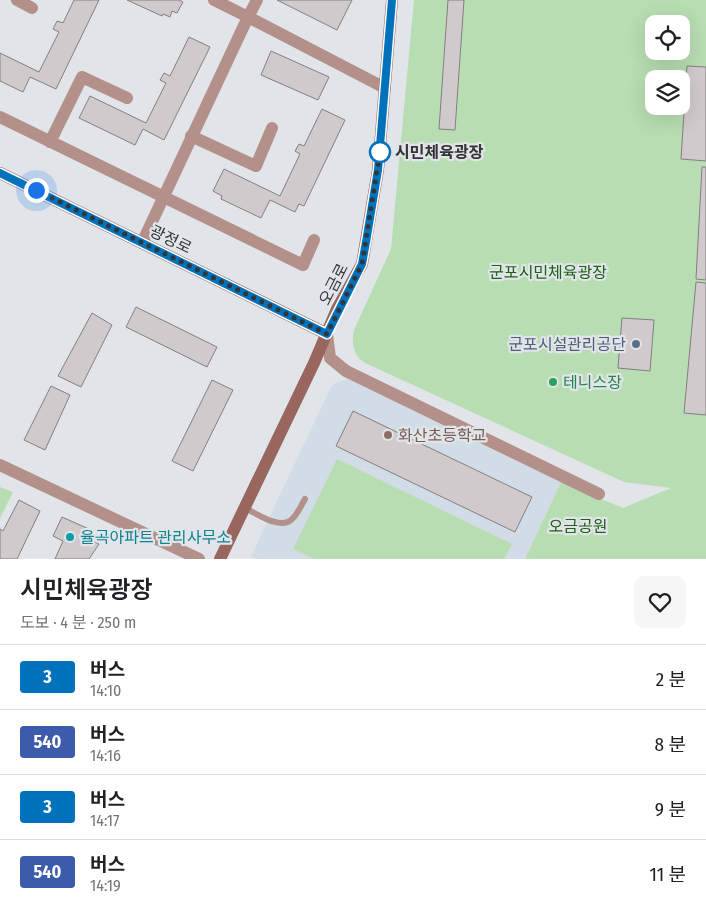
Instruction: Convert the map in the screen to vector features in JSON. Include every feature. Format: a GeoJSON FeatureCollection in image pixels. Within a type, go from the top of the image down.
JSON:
{"type":"FeatureCollection","features":[{"type":"Feature","properties":{"kind":"street"},"geometry":{"type":"LineString","coordinates":[[17,0],[32,8]]}},
{"type":"Feature","properties":{"kind":"street"},"geometry":{"type":"LineString","coordinates":[[214,0],[385,88]]}},
{"type":"Feature","properties":{"kind":"street"},"geometry":{"type":"LineString","coordinates":[[142,243],[162,197],[257,0]]}},
{"type":"Feature","properties":{"kind":"street","name":"오금로"},"geometry":{"type":"LineString","coordinates":[[220,559],[362,264],[378,170],[392,0]]}},
{"type":"Feature","properties":{"kind":"street"},"geometry":{"type":"LineString","coordinates":[[50,142],[82,77],[127,98]]}},
{"type":"Feature","properties":{"kind":"street"},"geometry":{"type":"LineString","coordinates":[[0,117],[302,265],[314,240]]}},
{"type":"Feature","properties":{"kind":"street"},"geometry":{"type":"LineString","coordinates":[[191,136],[256,166],[272,128]]}},
{"type":"Feature","properties":{"kind":"street","name":"광정로"},"geometry":{"type":"LineString","coordinates":[[0,173],[327,334]]}},
{"type":"Feature","properties":{"kind":"street"},"geometry":{"type":"LineString","coordinates":[[327,334],[330,358],[346,371],[599,494]]}},
{"type":"Feature","properties":{"kind":"street"},"geometry":{"type":"LineString","coordinates":[[0,465],[199,559]]}},
{"type":"Feature","properties":{"kind":"lane"},"geometry":{"type":"LineString","coordinates":[[245,508],[278,523],[285,523],[292,520],[305,499]]}},
{"type":"Feature","properties":{"kind":"shaded area","name":"화산초등학교"},"geometry":{"type":"Polygon","coordinates":[[[350,378],[561,482],[525,559],[257,559],[251,556],[330,389],[335,383],[350,378]]]}},
{"type":"Feature","properties":{"kind":"green space","name":"군포시민체육광장"},"geometry":{"type":"Polygon","coordinates":[[[414,0],[706,0],[706,559],[525,559],[561,482],[623,508],[671,488],[624,482],[365,363],[355,353],[354,330],[391,249],[414,0]]]}},
{"type":"Feature","properties":{"kind":"green space"},"geometry":{"type":"Polygon","coordinates":[[[337,459],[512,544],[504,559],[314,559],[293,549],[337,459]]]}},
{"type":"Feature","properties":{"kind":"green space"},"geometry":{"type":"Polygon","coordinates":[[[0,487],[13,492],[0,518],[0,487]]]}},
{"type":"Feature","properties":{"kind":"building"},"geometry":{"type":"Polygon","coordinates":[[[74,0],[99,0],[56,89],[30,77],[23,92],[0,81],[0,53],[39,72],[59,32],[53,29],[57,21],[63,23],[74,0]]]}},
{"type":"Feature","properties":{"kind":"building"},"geometry":{"type":"Polygon","coordinates":[[[127,0],[179,0],[183,2],[177,13],[172,11],[170,17],[163,14],[162,16],[127,0]]]}},
{"type":"Feature","properties":{"kind":"building"},"geometry":{"type":"Polygon","coordinates":[[[277,0],[352,0],[337,30],[277,0]]]}},
{"type":"Feature","properties":{"kind":"building"},"geometry":{"type":"Polygon","coordinates":[[[448,0],[464,0],[455,130],[439,129],[448,0]]]}},
{"type":"Feature","properties":{"kind":"building"},"geometry":{"type":"Polygon","coordinates":[[[189,37],[210,47],[164,140],[143,129],[135,145],[79,118],[90,96],[146,123],[166,83],[160,80],[164,73],[170,76],[189,37]]]}},
{"type":"Feature","properties":{"kind":"building"},"geometry":{"type":"Polygon","coordinates":[[[271,51],[329,77],[318,100],[261,75],[271,51]]]}},
{"type":"Feature","properties":{"kind":"building"},"geometry":{"type":"Polygon","coordinates":[[[687,66],[706,67],[706,161],[681,159],[684,115],[690,115],[690,70],[687,70],[687,66]]]}},
{"type":"Feature","properties":{"kind":"building"},"geometry":{"type":"Polygon","coordinates":[[[322,109],[345,120],[304,206],[299,204],[295,212],[270,200],[261,218],[221,199],[222,196],[213,191],[224,169],[280,196],[300,154],[295,151],[299,144],[304,146],[322,109]]]}},
{"type":"Feature","properties":{"kind":"building"},"geometry":{"type":"Polygon","coordinates":[[[702,167],[706,167],[706,280],[696,279],[702,167]]]}},
{"type":"Feature","properties":{"kind":"building"},"geometry":{"type":"Polygon","coordinates":[[[696,282],[706,283],[706,415],[684,413],[696,282]]]}},
{"type":"Feature","properties":{"kind":"building"},"geometry":{"type":"Polygon","coordinates":[[[136,307],[217,347],[207,367],[126,327],[136,307]]]}},
{"type":"Feature","properties":{"kind":"building"},"geometry":{"type":"Polygon","coordinates":[[[92,313],[112,325],[81,387],[58,376],[92,313]]]}},
{"type":"Feature","properties":{"kind":"building","name":"군포시설관리공단"},"geometry":{"type":"Polygon","coordinates":[[[622,318],[654,320],[650,371],[618,368],[622,318]]]}},
{"type":"Feature","properties":{"kind":"building"},"geometry":{"type":"Polygon","coordinates":[[[212,380],[233,390],[193,471],[172,461],[212,380]]]}},
{"type":"Feature","properties":{"kind":"building"},"geometry":{"type":"Polygon","coordinates":[[[51,386],[70,395],[45,450],[24,440],[51,386]]]}},
{"type":"Feature","properties":{"kind":"building"},"geometry":{"type":"Polygon","coordinates":[[[353,411],[532,497],[515,532],[336,446],[353,411]]]}},
{"type":"Feature","properties":{"kind":"building"},"geometry":{"type":"Polygon","coordinates":[[[19,500],[40,511],[17,559],[0,559],[0,529],[3,531],[19,500]]]}},
{"type":"Feature","properties":{"kind":"building","name":"율곡아파트 관리사무소"},"geometry":{"type":"Polygon","coordinates":[[[62,517],[89,529],[86,538],[99,544],[89,559],[55,559],[63,541],[53,536],[62,517]]]}},
{"type":"Feature","properties":{"kind":"bus line","name":"3"},"geometry":{"type":"LineString","coordinates":[[0,173],[327,334],[337,309],[362,264],[378,170],[392,0]]}},
{"type":"Feature","properties":{"kind":"place","name":"시민체육광장"},"geometry":{"type":"Point","coordinates":[380,152]}},
{"type":"Feature","properties":{"kind":"place","name":"군포시설관리공단"},"geometry":{"type":"Point","coordinates":[636,344]}},
{"type":"Feature","properties":{"kind":"place","name":"테니스장"},"geometry":{"type":"Point","coordinates":[553,382]}},
{"type":"Feature","properties":{"kind":"place","name":"화산초등학교"},"geometry":{"type":"Point","coordinates":[388,435]}},
{"type":"Feature","properties":{"kind":"place","name":"율곡아파트 관리사무소"},"geometry":{"type":"Point","coordinates":[70,537]}},
{"type":"Feature","properties":{"kind":"route"},"geometry":{"type":"LineString","coordinates":[[36,190],[327,334],[337,309],[362,264],[380,152]]}},
{"type":"Feature","properties":{"kind":"park label","name":"오금공원"},"geometry":{"type":"Point","coordinates":[578,526]}}]}
